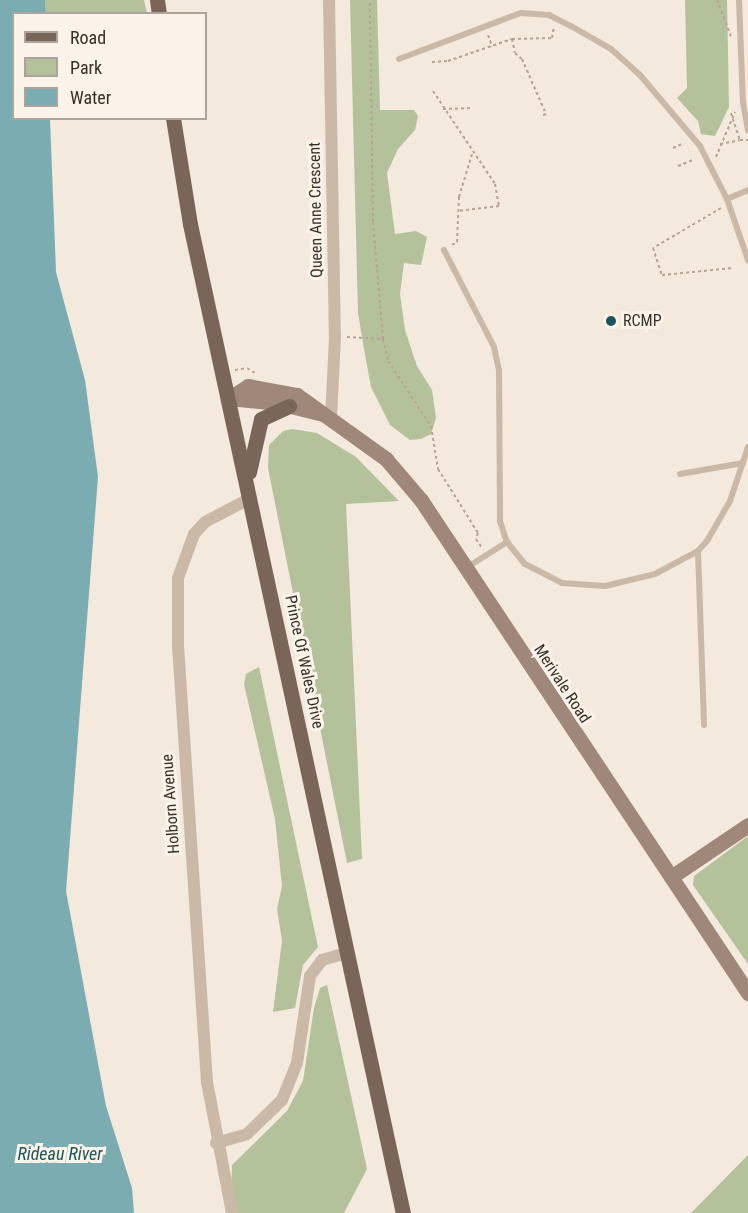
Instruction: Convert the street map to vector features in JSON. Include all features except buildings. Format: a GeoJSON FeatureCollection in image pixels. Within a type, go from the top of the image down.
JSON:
{"type":"FeatureCollection","features":[{"type":"Feature","properties":{"kind":"main road","name":"Prince Of Wales Drive"},"geometry":{"type":"LineString","coordinates":[[173,120],[190,224],[250,492],[403,1213]]}},
{"type":"Feature","properties":{"kind":"main road","name":"Merivale Road"},"geometry":{"type":"LineString","coordinates":[[229,398],[248,386],[297,394],[386,459],[421,500],[748,993]]}},
{"type":"Feature","properties":{"kind":"main road","name":"Merivale Road"},"geometry":{"type":"LineString","coordinates":[[229,398],[289,405],[328,417]]}},
{"type":"Feature","properties":{"kind":"main road"},"geometry":{"type":"LineString","coordinates":[[250,492],[261,419],[289,405]]}},
{"type":"Feature","properties":{"kind":"main road"},"geometry":{"type":"LineString","coordinates":[[671,878],[748,825]]}},
{"type":"Feature","properties":{"kind":"street","name":"Queen Anne Crescent"},"geometry":{"type":"LineString","coordinates":[[328,417],[334,337],[329,0]]}},
{"type":"Feature","properties":{"kind":"street","name":"Holborn Avenue"},"geometry":{"type":"LineString","coordinates":[[232,1213],[216,1143],[207,1082],[178,650],[178,578],[194,534],[205,522],[250,492]]}},
{"type":"Feature","properties":{"kind":"street"},"geometry":{"type":"LineString","coordinates":[[216,1143],[247,1134],[282,1100],[297,1063],[310,976],[322,960],[346,953]]}},
{"type":"Feature","properties":{"kind":"lane"},"geometry":{"type":"LineString","coordinates":[[739,0],[748,131]]}},
{"type":"Feature","properties":{"kind":"lane"},"geometry":{"type":"LineString","coordinates":[[399,59],[491,21],[521,13],[549,15],[611,49],[640,75],[700,146],[728,202],[748,260]]}},
{"type":"Feature","properties":{"kind":"lane"},"geometry":{"type":"LineString","coordinates":[[728,202],[748,190]]}},
{"type":"Feature","properties":{"kind":"lane"},"geometry":{"type":"LineString","coordinates":[[444,250],[494,347],[499,370],[500,521],[507,542],[518,557],[546,578],[587,586],[605,586],[655,574],[698,551],[730,501],[748,447]]}},
{"type":"Feature","properties":{"kind":"lane"},"geometry":{"type":"LineString","coordinates":[[680,474],[743,463]]}},
{"type":"Feature","properties":{"kind":"lane"},"geometry":{"type":"LineString","coordinates":[[465,568],[507,542]]}},
{"type":"Feature","properties":{"kind":"lane"},"geometry":{"type":"LineString","coordinates":[[698,551],[704,725]]}},
{"type":"Feature","properties":{"kind":"path"},"geometry":{"type":"LineString","coordinates":[[370,0],[373,222],[383,339],[393,371],[431,426],[438,469],[478,533],[476,539],[487,554]]}},
{"type":"Feature","properties":{"kind":"path"},"geometry":{"type":"LineString","coordinates":[[717,0],[730,36],[740,39]]}},
{"type":"Feature","properties":{"kind":"path"},"geometry":{"type":"LineString","coordinates":[[432,62],[448,61],[512,39],[552,38],[554,27]]}},
{"type":"Feature","properties":{"kind":"path"},"geometry":{"type":"LineString","coordinates":[[512,39],[514,53],[522,59],[546,114],[541,116]]}},
{"type":"Feature","properties":{"kind":"path"},"geometry":{"type":"LineString","coordinates":[[528,86],[532,84]]}},
{"type":"Feature","properties":{"kind":"path"},"geometry":{"type":"LineString","coordinates":[[433,91],[472,154],[495,184],[500,206],[457,211]]}},
{"type":"Feature","properties":{"kind":"path"},"geometry":{"type":"LineString","coordinates":[[716,157],[731,113],[745,105]]}},
{"type":"Feature","properties":{"kind":"path"},"geometry":{"type":"LineString","coordinates":[[443,108],[472,108]]}},
{"type":"Feature","properties":{"kind":"path"},"geometry":{"type":"LineString","coordinates":[[731,113],[740,140]]}},
{"type":"Feature","properties":{"kind":"path"},"geometry":{"type":"LineString","coordinates":[[720,144],[748,140]]}},
{"type":"Feature","properties":{"kind":"path"},"geometry":{"type":"LineString","coordinates":[[673,148],[684,143]]}},
{"type":"Feature","properties":{"kind":"path"},"geometry":{"type":"LineString","coordinates":[[444,250],[458,242],[457,211],[472,154]]}},
{"type":"Feature","properties":{"kind":"path"},"geometry":{"type":"LineString","coordinates":[[678,166],[695,159]]}},
{"type":"Feature","properties":{"kind":"path"},"geometry":{"type":"LineString","coordinates":[[728,202],[652,248],[662,275],[733,268]]}},
{"type":"Feature","properties":{"kind":"path"},"geometry":{"type":"LineString","coordinates":[[334,337],[383,339]]}},
{"type":"Feature","properties":{"kind":"green space"},"geometry":{"type":"Polygon","coordinates":[[[45,0],[144,0],[147,12],[46,12],[45,0]]]}},
{"type":"Feature","properties":{"kind":"green space"},"geometry":{"type":"Polygon","coordinates":[[[350,0],[377,0],[380,110],[414,110],[418,116],[415,130],[398,149],[387,173],[395,234],[416,231],[427,237],[421,265],[404,263],[400,294],[405,330],[417,366],[432,390],[436,418],[431,434],[421,439],[410,440],[390,425],[371,387],[358,313],[350,0]]]}},
{"type":"Feature","properties":{"kind":"green space"},"geometry":{"type":"Polygon","coordinates":[[[685,0],[727,0],[729,107],[715,136],[701,134],[698,121],[677,98],[687,88],[685,0]]]}},
{"type":"Feature","properties":{"kind":"green space"},"geometry":{"type":"Polygon","coordinates":[[[292,429],[317,433],[356,457],[399,501],[346,504],[362,859],[347,863],[268,468],[269,445],[283,431],[292,429]]]}},
{"type":"Feature","properties":{"kind":"green space"},"geometry":{"type":"Polygon","coordinates":[[[259,667],[318,947],[303,965],[295,1008],[273,1012],[282,941],[277,909],[282,886],[275,819],[244,684],[246,674],[259,667]]]}},
{"type":"Feature","properties":{"kind":"green space"},"geometry":{"type":"Polygon","coordinates":[[[748,836],[748,964],[693,885],[694,876],[748,836]]]}},
{"type":"Feature","properties":{"kind":"green space"},"geometry":{"type":"Polygon","coordinates":[[[327,985],[367,1169],[344,1213],[231,1213],[232,1165],[287,1111],[303,1081],[314,1008],[320,988],[327,985]]]}},
{"type":"Feature","properties":{"kind":"green space"},"geometry":{"type":"Polygon","coordinates":[[[748,1155],[748,1213],[691,1213],[748,1155]]]}},
{"type":"Feature","properties":{"kind":"water","name":"Rideau River"},"geometry":{"type":"Polygon","coordinates":[[[0,0],[45,0],[46,12],[12,12],[12,120],[50,120],[56,272],[85,380],[98,477],[66,891],[106,1106],[132,1188],[134,1213],[0,1213],[0,0]]]}},
{"type":"Feature","properties":{"kind":"place","name":"RCMP"},"geometry":{"type":"Point","coordinates":[611,321]}}]}
